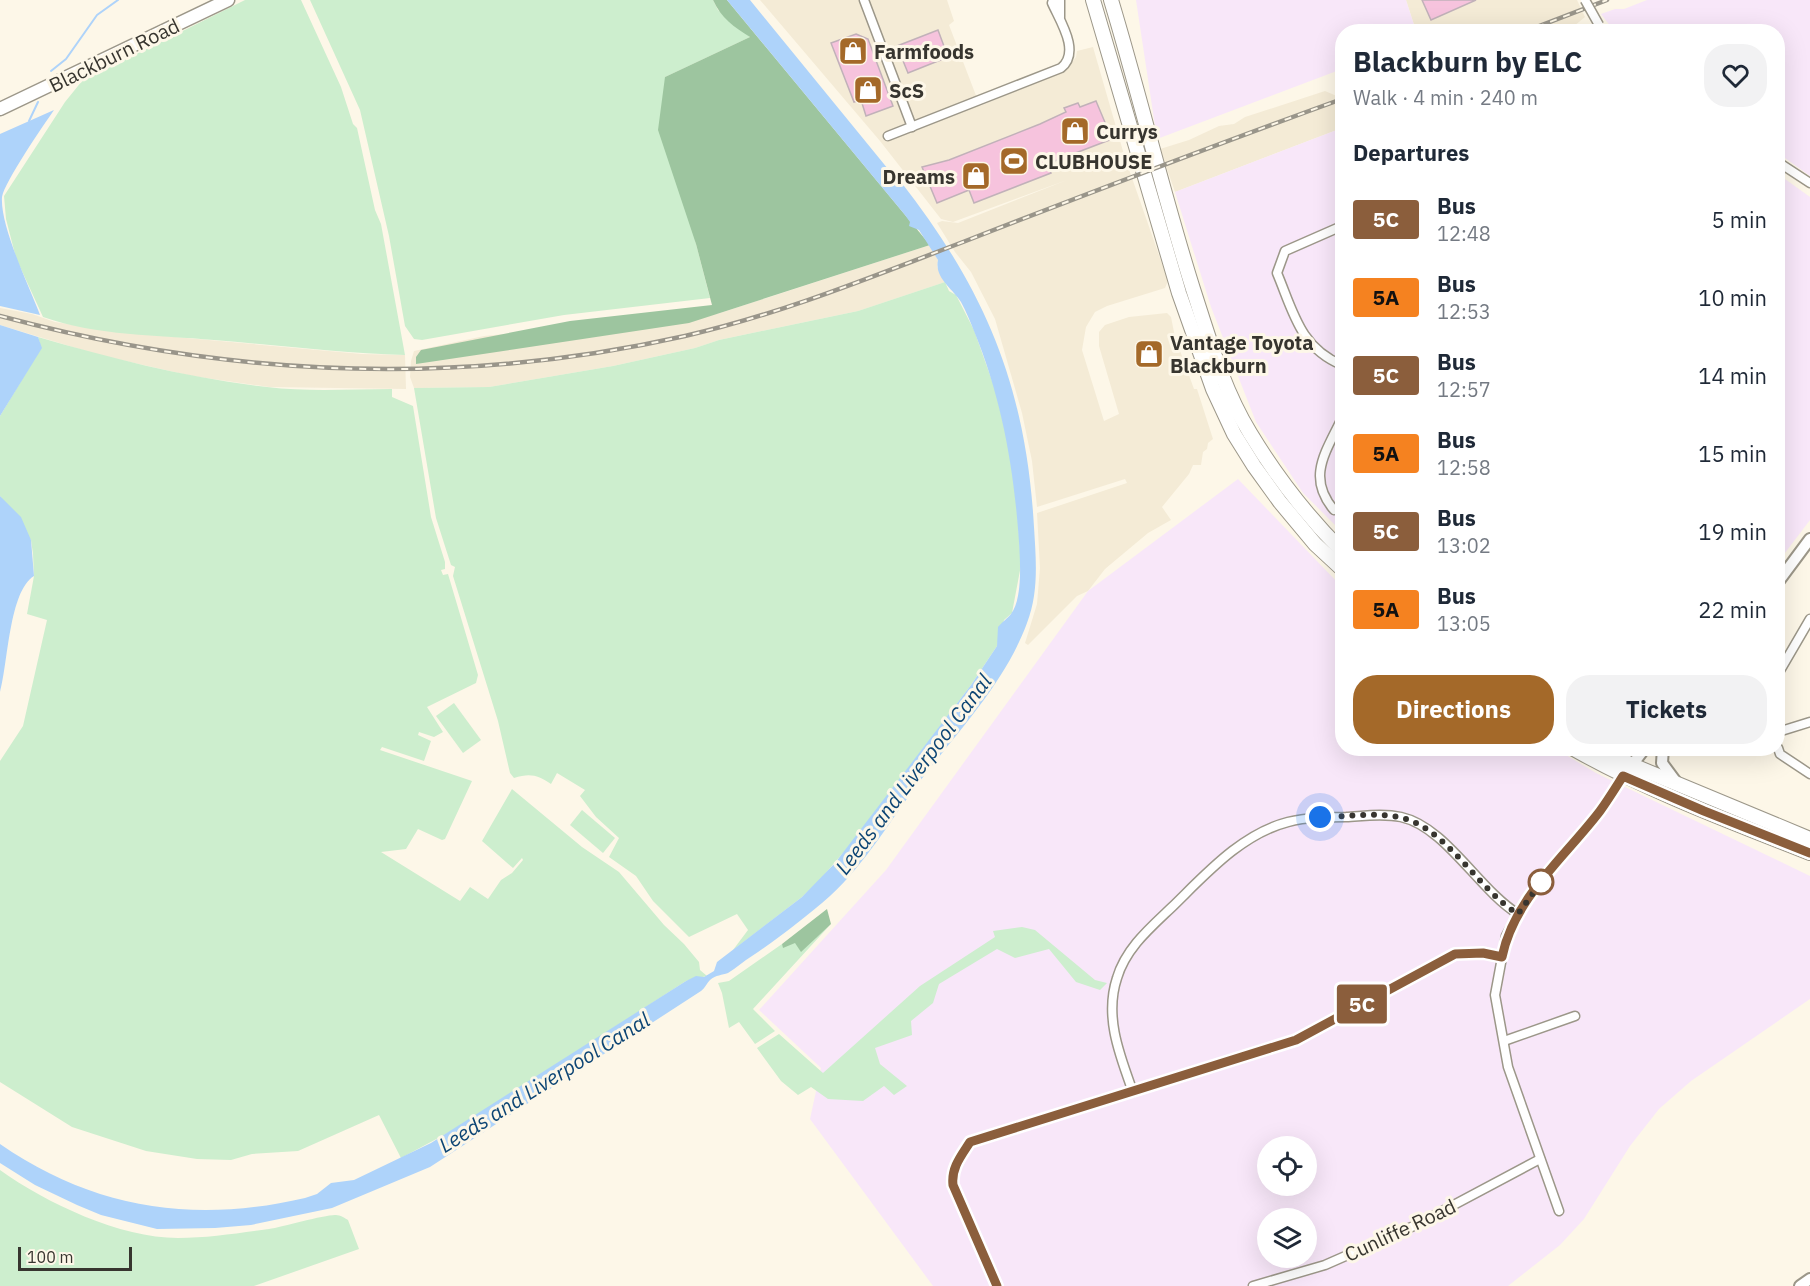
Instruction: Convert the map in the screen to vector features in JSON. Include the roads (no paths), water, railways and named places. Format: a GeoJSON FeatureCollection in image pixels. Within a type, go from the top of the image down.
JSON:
{"type":"FeatureCollection","features":[{"type":"Feature","properties":{"kind":"highway"},"geometry":{"type":"LineString","coordinates":[[1093,0],[1175,283],[1213,389],[1234,434],[1280,502],[1315,544],[1335,563]]}},
{"type":"Feature","properties":{"kind":"highway"},"geometry":{"type":"LineString","coordinates":[[1111,0],[1176,236],[1212,349],[1228,391],[1249,432],[1294,498],[1335,543]]}},
{"type":"Feature","properties":{"kind":"highway"},"geometry":{"type":"LineString","coordinates":[[1591,756],[1628,771],[1704,811],[1810,853]]}},
{"type":"Feature","properties":{"kind":"highway"},"geometry":{"type":"LineString","coordinates":[[1609,756],[1628,771],[1678,784],[1810,838]]}},
{"type":"Feature","properties":{"kind":"main road","name":"Blackburn Road"},"geometry":{"type":"LineString","coordinates":[[0,109],[228,0]]}},
{"type":"Feature","properties":{"kind":"street"},"geometry":{"type":"LineString","coordinates":[[864,0],[912,127]]}},
{"type":"Feature","properties":{"kind":"street"},"geometry":{"type":"LineString","coordinates":[[888,136],[1061,68],[1067,63],[1070,49],[1052,3],[1053,0]]}},
{"type":"Feature","properties":{"kind":"street"},"geometry":{"type":"LineString","coordinates":[[1060,0],[1060,20]]}},
{"type":"Feature","properties":{"kind":"street"},"geometry":{"type":"LineString","coordinates":[[1585,0],[1600,24]]}},
{"type":"Feature","properties":{"kind":"street"},"geometry":{"type":"LineString","coordinates":[[1785,167],[1810,183]]}},
{"type":"Feature","properties":{"kind":"street"},"geometry":{"type":"LineString","coordinates":[[1335,229],[1285,251],[1277,273],[1305,339],[1335,362]]}},
{"type":"Feature","properties":{"kind":"street"},"geometry":{"type":"LineString","coordinates":[[1334,510],[1323,497],[1319,479],[1323,458],[1335,433]]}},
{"type":"Feature","properties":{"kind":"street"},"geometry":{"type":"LineString","coordinates":[[1785,573],[1810,539]]}},
{"type":"Feature","properties":{"kind":"street"},"geometry":{"type":"LineString","coordinates":[[1785,662],[1810,619]]}},
{"type":"Feature","properties":{"kind":"street"},"geometry":{"type":"LineString","coordinates":[[1785,730],[1810,722]]}},
{"type":"Feature","properties":{"kind":"street"},"geometry":{"type":"LineString","coordinates":[[1560,1211],[1508,1067],[1495,995],[1506,936],[1518,914],[1551,868],[1600,811],[1639,756]]}},
{"type":"Feature","properties":{"kind":"street"},"geometry":{"type":"LineString","coordinates":[[1662,756],[1662,763],[1667,773],[1678,784]]}},
{"type":"Feature","properties":{"kind":"street"},"geometry":{"type":"LineString","coordinates":[[1783,756],[1810,774]]}},
{"type":"Feature","properties":{"kind":"street"},"geometry":{"type":"LineString","coordinates":[[1133,1092],[1119,1054],[1112,1020],[1113,996],[1121,966],[1142,935],[1221,860],[1274,826],[1320,817],[1384,815],[1412,820],[1435,834],[1504,905],[1518,914]]}},
{"type":"Feature","properties":{"kind":"street"},"geometry":{"type":"LineString","coordinates":[[997,1286],[955,1193],[952,1178],[957,1162],[970,1142],[1296,1040],[1445,958],[1466,952],[1502,957]]}},
{"type":"Feature","properties":{"kind":"street"},"geometry":{"type":"LineString","coordinates":[[1504,1041],[1575,1016]]}},
{"type":"Feature","properties":{"kind":"street","name":"Cunliffe Road"},"geometry":{"type":"LineString","coordinates":[[1253,1286],[1325,1265],[1416,1225],[1540,1159]]}},
{"type":"Feature","properties":{"kind":"street"},"geometry":{"type":"LineString","coordinates":[[1800,1286],[1810,1279]]}},
{"type":"Feature","properties":{"kind":"water","name":"Leeds and Liverpool Canal"},"geometry":{"type":"Polygon","coordinates":[[[727,0],[750,0],[897,180],[901,182],[957,262],[996,343],[1011,385],[1022,429],[1029,476],[1036,564],[1031,611],[1018,645],[1006,666],[979,706],[920,781],[867,855],[830,896],[782,935],[731,971],[712,978],[701,991],[430,1167],[332,1208],[251,1225],[215,1228],[157,1229],[101,1215],[35,1185],[0,1163],[0,1144],[72,1184],[109,1197],[146,1205],[224,1210],[264,1206],[305,1198],[317,1194],[331,1183],[354,1180],[431,1143],[686,981],[696,976],[704,977],[714,971],[717,962],[802,897],[835,863],[971,685],[997,646],[998,627],[1015,607],[1019,589],[1020,559],[1017,515],[1010,461],[999,408],[984,357],[969,320],[961,302],[941,278],[938,260],[919,230],[909,226],[910,222],[905,215],[727,0]]]}},
{"type":"Feature","properties":{"kind":"water"},"geometry":{"type":"Polygon","coordinates":[[[54,110],[17,167],[2,197],[10,240],[40,315],[0,306],[0,134],[54,110]]]}},
{"type":"Feature","properties":{"kind":"water"},"geometry":{"type":"Polygon","coordinates":[[[0,325],[38,337],[42,348],[0,416],[0,325]]]}},
{"type":"Feature","properties":{"kind":"water"},"geometry":{"type":"Polygon","coordinates":[[[0,496],[21,517],[31,540],[34,576],[26,584],[14,612],[0,692],[0,496]]]}},
{"type":"Feature","properties":{"kind":"waterway"},"geometry":{"type":"LineString","coordinates":[[51,71],[66,59],[97,15],[118,0]]}},
{"type":"Feature","properties":{"kind":"waterway"},"geometry":{"type":"LineString","coordinates":[[29,121],[38,102]]}},
{"type":"Feature","properties":{"kind":"railway"},"geometry":{"type":"LineString","coordinates":[[1545,24],[1607,0]]}},
{"type":"Feature","properties":{"kind":"railway"},"geometry":{"type":"LineString","coordinates":[[0,316],[85,337],[170,352],[256,363],[341,368],[427,369],[512,363],[599,353],[685,336],[791,306],[1335,102]]}},
{"type":"Feature","properties":{"kind":"place","name":"Farmfoods"},"geometry":{"type":"Point","coordinates":[853,51]}},
{"type":"Feature","properties":{"kind":"place","name":"ScS"},"geometry":{"type":"Point","coordinates":[868,90]}},
{"type":"Feature","properties":{"kind":"place","name":"Currys"},"geometry":{"type":"Point","coordinates":[1075,131]}},
{"type":"Feature","properties":{"kind":"place","name":"CLUBHOUSE"},"geometry":{"type":"Point","coordinates":[1014,161]}},
{"type":"Feature","properties":{"kind":"place","name":"Dreams"},"geometry":{"type":"Point","coordinates":[976,176]}},
{"type":"Feature","properties":{"kind":"place","name":"Vantage Toyota Blackburn"},"geometry":{"type":"Point","coordinates":[1149,354]}}]}
